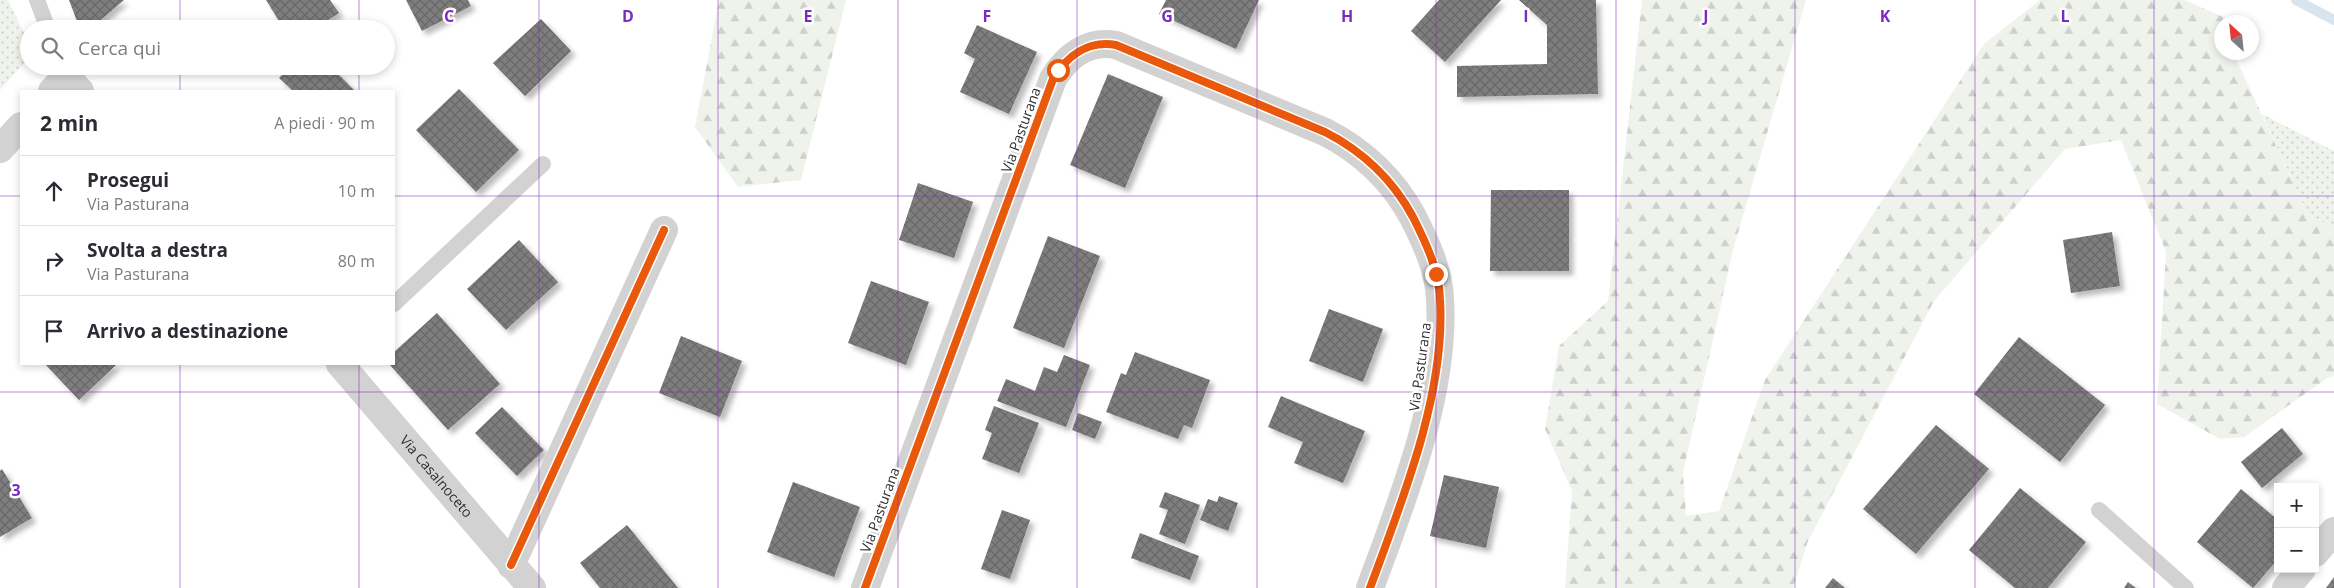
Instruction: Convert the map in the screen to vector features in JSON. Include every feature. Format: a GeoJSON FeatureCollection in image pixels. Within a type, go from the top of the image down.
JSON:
{"type":"FeatureCollection","features":[{"type":"Feature","properties":{"kind":"street","name":"Via Pasturana"},"geometry":{"type":"LineString","coordinates":[[865,588],[1053,79],[1066,61],[1077,52],[1099,43],[1107,43],[1116,45],[1325,132],[1349,145],[1392,185],[1407,207],[1425,241],[1436,274],[1440,299],[1439,344],[1431,394],[1410,477],[1370,588]]}},
{"type":"Feature","properties":{"kind":"street"},"geometry":{"type":"LineString","coordinates":[[0,149],[20,127]]}},
{"type":"Feature","properties":{"kind":"street"},"geometry":{"type":"LineString","coordinates":[[511,565],[664,230]]}},
{"type":"Feature","properties":{"kind":"street","name":"Via Casalnoceto"},"geometry":{"type":"LineString","coordinates":[[341,365],[532,588]]}},
{"type":"Feature","properties":{"kind":"street"},"geometry":{"type":"LineString","coordinates":[[2319,548],[2334,531]]}},
{"type":"Feature","properties":{"kind":"street"},"geometry":{"type":"LineString","coordinates":[[2286,588],[2299,573]]}},
{"type":"Feature","properties":{"kind":"lane"},"geometry":{"type":"LineString","coordinates":[[37,0],[45,20]]}},
{"type":"Feature","properties":{"kind":"lane"},"geometry":{"type":"LineString","coordinates":[[395,303],[543,164]]}},
{"type":"Feature","properties":{"kind":"lane"},"geometry":{"type":"LineString","coordinates":[[2099,510],[2186,588]]}},
{"type":"Feature","properties":{"kind":"green space"},"geometry":{"type":"Polygon","coordinates":[[[0,0],[8,0],[20,25],[20,68],[0,90],[0,0]]]}},
{"type":"Feature","properties":{"kind":"green space"},"geometry":{"type":"Polygon","coordinates":[[[719,0],[846,0],[801,180],[738,187],[695,127],[719,0]]]}},
{"type":"Feature","properties":{"kind":"green space"},"geometry":{"type":"Polygon","coordinates":[[[1642,0],[1806,0],[1733,250],[1683,473],[1686,516],[1719,511],[1765,380],[1984,44],[2040,0],[2184,0],[2219,15],[2214,15],[2214,60],[2238,60],[2307,213],[2334,229],[2334,376],[2326,379],[2244,437],[2220,439],[2157,404],[2166,252],[2121,140],[2065,149],[1934,301],[1808,541],[1793,588],[1565,588],[1572,491],[1545,429],[1559,346],[1608,301],[1642,0]]]}},
{"type":"Feature","properties":{"kind":"green space"},"geometry":{"type":"Polygon","coordinates":[[[2262,114],[2334,151],[2334,229],[2307,213],[2262,114]]]}},
{"type":"Feature","properties":{"kind":"building"},"geometry":{"type":"Polygon","coordinates":[[[69,0],[124,0],[101,20],[77,20],[69,0]]]}},
{"type":"Feature","properties":{"kind":"building"},"geometry":{"type":"Polygon","coordinates":[[[266,0],[330,0],[339,13],[328,20],[278,20],[266,0]]]}},
{"type":"Feature","properties":{"kind":"building"},"geometry":{"type":"Polygon","coordinates":[[[406,0],[468,0],[471,6],[422,31],[406,0]]]}},
{"type":"Feature","properties":{"kind":"building"},"geometry":{"type":"Polygon","coordinates":[[[1166,0],[1259,0],[1236,49],[1159,14],[1166,0]]]}},
{"type":"Feature","properties":{"kind":"building"},"geometry":{"type":"Polygon","coordinates":[[[1439,0],[1501,0],[1445,62],[1411,31],[1439,0]]]}},
{"type":"Feature","properties":{"kind":"building"},"geometry":{"type":"Polygon","coordinates":[[[1519,0],[1596,0],[1598,94],[1457,97],[1457,66],[1547,64],[1547,25],[1519,0]]]}},
{"type":"Feature","properties":{"kind":"building"},"geometry":{"type":"Polygon","coordinates":[[[541,19],[571,51],[525,96],[493,63],[541,19]]]}},
{"type":"Feature","properties":{"kind":"building"},"geometry":{"type":"Polygon","coordinates":[[[977,25],[1037,52],[1009,114],[960,92],[975,59],[964,53],[977,25]]]}},
{"type":"Feature","properties":{"kind":"building"},"geometry":{"type":"Polygon","coordinates":[[[1108,74],[1163,97],[1125,188],[1070,165],[1108,74]]]}},
{"type":"Feature","properties":{"kind":"building"},"geometry":{"type":"Polygon","coordinates":[[[282,75],[339,75],[354,90],[292,90],[279,78],[282,75]]]}},
{"type":"Feature","properties":{"kind":"building"},"geometry":{"type":"Polygon","coordinates":[[[459,89],[519,150],[476,192],[416,130],[459,89]]]}},
{"type":"Feature","properties":{"kind":"building"},"geometry":{"type":"Polygon","coordinates":[[[918,183],[973,202],[954,258],[899,240],[918,183]]]}},
{"type":"Feature","properties":{"kind":"building"},"geometry":{"type":"Polygon","coordinates":[[[1491,190],[1569,190],[1569,271],[1490,271],[1491,190]]]}},
{"type":"Feature","properties":{"kind":"building"},"geometry":{"type":"Polygon","coordinates":[[[2112,232],[2120,286],[2071,293],[2063,240],[2112,232]]]}},
{"type":"Feature","properties":{"kind":"building"},"geometry":{"type":"Polygon","coordinates":[[[1048,236],[1100,256],[1064,348],[1013,328],[1048,236]]]}},
{"type":"Feature","properties":{"kind":"building"},"geometry":{"type":"Polygon","coordinates":[[[519,240],[558,282],[506,330],[467,289],[519,240]]]}},
{"type":"Feature","properties":{"kind":"building"},"geometry":{"type":"Polygon","coordinates":[[[871,281],[929,302],[906,365],[848,343],[871,281]]]}},
{"type":"Feature","properties":{"kind":"building"},"geometry":{"type":"Polygon","coordinates":[[[1329,309],[1383,329],[1363,382],[1309,361],[1329,309]]]}},
{"type":"Feature","properties":{"kind":"building"},"geometry":{"type":"Polygon","coordinates":[[[437,313],[500,384],[448,430],[390,365],[395,365],[395,351],[437,313]]]}},
{"type":"Feature","properties":{"kind":"building"},"geometry":{"type":"Polygon","coordinates":[[[681,336],[742,361],[720,417],[659,393],[681,336]]]}},
{"type":"Feature","properties":{"kind":"building"},"geometry":{"type":"Polygon","coordinates":[[[2019,337],[2105,405],[2060,462],[1974,394],[2019,337]]]}},
{"type":"Feature","properties":{"kind":"building"},"geometry":{"type":"Polygon","coordinates":[[[1135,352],[1210,380],[1192,428],[1184,425],[1178,439],[1106,412],[1121,373],[1126,375],[1135,352]]]}},
{"type":"Feature","properties":{"kind":"building"},"geometry":{"type":"Polygon","coordinates":[[[1064,355],[1090,365],[1066,427],[997,401],[1006,379],[1035,391],[1044,367],[1057,372],[1064,355]]]}},
{"type":"Feature","properties":{"kind":"building"},"geometry":{"type":"Polygon","coordinates":[[[46,365],[116,365],[79,400],[46,365]]]}},
{"type":"Feature","properties":{"kind":"building"},"geometry":{"type":"Polygon","coordinates":[[[1281,396],[1365,431],[1343,483],[1294,463],[1303,442],[1268,427],[1281,396]]]}},
{"type":"Feature","properties":{"kind":"building"},"geometry":{"type":"Polygon","coordinates":[[[994,406],[1039,423],[1019,473],[982,459],[992,433],[985,430],[994,406]]]}},
{"type":"Feature","properties":{"kind":"building"},"geometry":{"type":"Polygon","coordinates":[[[502,407],[544,450],[517,476],[475,433],[502,407]]]}},
{"type":"Feature","properties":{"kind":"building"},"geometry":{"type":"Polygon","coordinates":[[[1078,413],[1102,422],[1095,439],[1072,430],[1078,413]]]}},
{"type":"Feature","properties":{"kind":"building"},"geometry":{"type":"Polygon","coordinates":[[[1936,425],[1989,469],[1916,554],[1863,509],[1936,425]]]}},
{"type":"Feature","properties":{"kind":"building"},"geometry":{"type":"Polygon","coordinates":[[[2282,428],[2303,454],[2262,488],[2241,462],[2282,428]]]}},
{"type":"Feature","properties":{"kind":"building"},"geometry":{"type":"Polygon","coordinates":[[[2,469],[32,518],[0,537],[0,471],[2,469]]]}},
{"type":"Feature","properties":{"kind":"building"},"geometry":{"type":"Polygon","coordinates":[[[1444,475],[1499,487],[1486,548],[1430,536],[1444,475]]]}},
{"type":"Feature","properties":{"kind":"building"},"geometry":{"type":"Polygon","coordinates":[[[793,482],[860,507],[834,577],[767,552],[793,482]]]}},
{"type":"Feature","properties":{"kind":"building"},"geometry":{"type":"Polygon","coordinates":[[[2020,488],[2086,542],[2048,588],[2015,588],[1969,550],[2020,488]]]}},
{"type":"Feature","properties":{"kind":"building"},"geometry":{"type":"Polygon","coordinates":[[[2241,489],[2274,517],[2274,564],[2253,588],[2197,542],[2241,489]]]}},
{"type":"Feature","properties":{"kind":"building"},"geometry":{"type":"Polygon","coordinates":[[[1165,492],[1200,505],[1185,544],[1159,534],[1168,510],[1159,507],[1165,492]]]}},
{"type":"Feature","properties":{"kind":"building"},"geometry":{"type":"Polygon","coordinates":[[[1219,496],[1238,503],[1228,531],[1200,520],[1208,499],[1217,502],[1219,496]]]}},
{"type":"Feature","properties":{"kind":"building"},"geometry":{"type":"Polygon","coordinates":[[[1002,510],[1030,520],[1010,579],[981,569],[1002,510]]]}},
{"type":"Feature","properties":{"kind":"building"},"geometry":{"type":"Polygon","coordinates":[[[627,525],[678,588],[600,588],[580,563],[627,525]]]}},
{"type":"Feature","properties":{"kind":"building"},"geometry":{"type":"Polygon","coordinates":[[[1140,533],[1199,556],[1190,580],[1131,558],[1140,533]]]}},
{"type":"Feature","properties":{"kind":"building"},"geometry":{"type":"Polygon","coordinates":[[[2334,577],[2334,588],[2326,588],[2334,577]]]}},
{"type":"Feature","properties":{"kind":"building"},"geometry":{"type":"Polygon","coordinates":[[[1833,578],[1845,588],[1825,588],[1833,578]]]}},
{"type":"Feature","properties":{"kind":"building"},"geometry":{"type":"Polygon","coordinates":[[[2128,582],[2136,588],[2124,588],[2128,582]]]}},
{"type":"Feature","properties":{"kind":"waterway"},"geometry":{"type":"LineString","coordinates":[[2296,0],[2334,20]]}},
{"type":"Feature","properties":{"kind":"cycle path"},"geometry":{"type":"LineString","coordinates":[[865,588],[1053,79],[1065,63],[1079,51],[1087,47],[1106,44],[1116,45],[1325,132],[1339,140],[1364,157],[1386,179],[1405,204],[1418,227],[1431,257],[1439,288],[1440,335],[1436,372],[1429,409],[1408,483],[1370,588]]}},
{"type":"Feature","properties":{"kind":"cycle path"},"geometry":{"type":"LineString","coordinates":[[511,565],[664,230]]}},
{"type":"Feature","properties":{"kind":"route"},"geometry":{"type":"LineString","coordinates":[[1058,70],[1077,52],[1099,43],[1116,45],[1338,138],[1362,155],[1392,185],[1419,228],[1428,248],[1436,274]]}}]}
